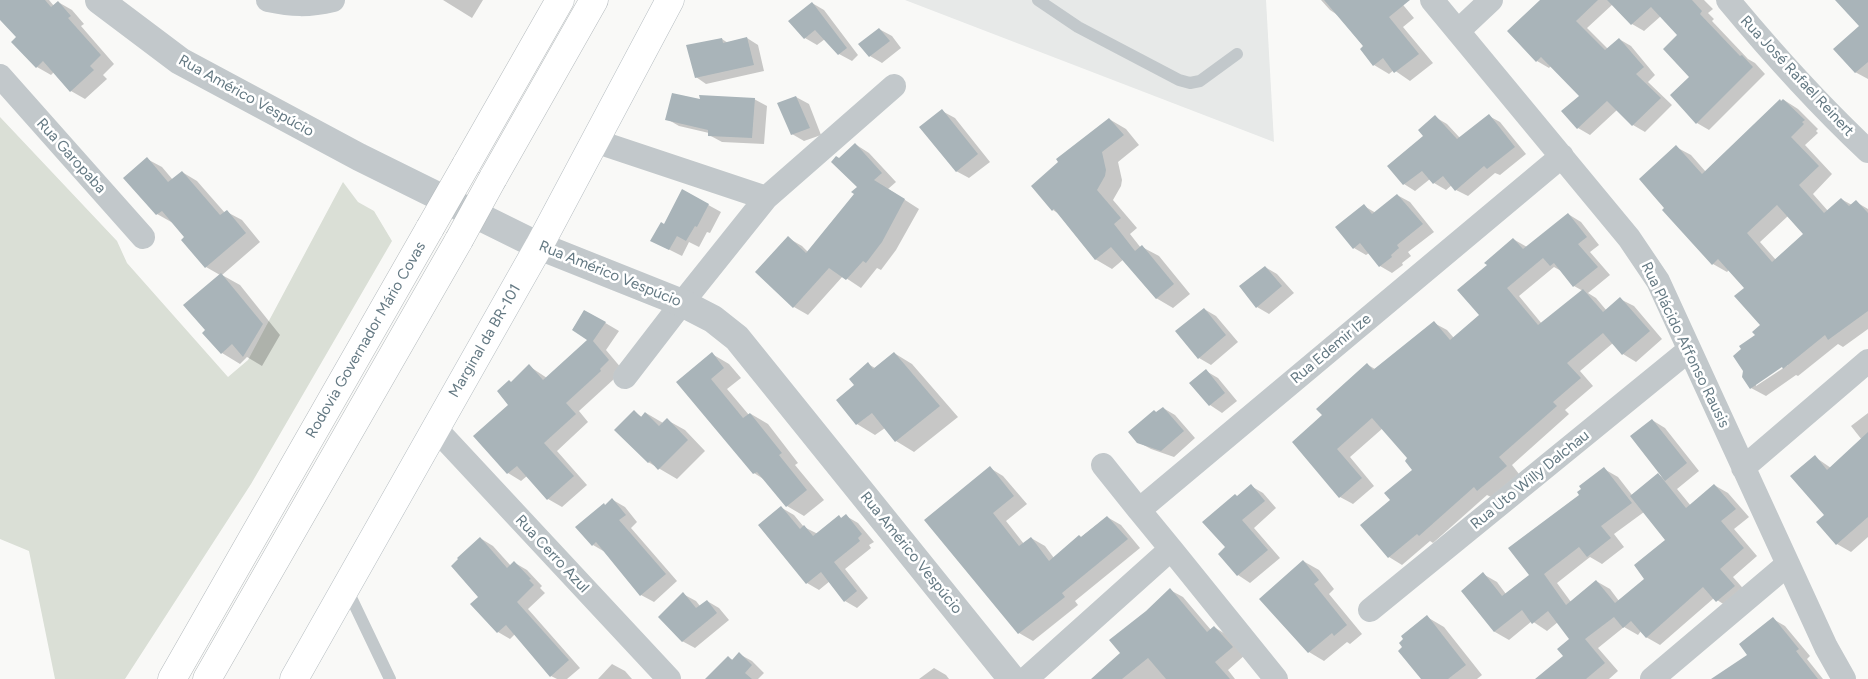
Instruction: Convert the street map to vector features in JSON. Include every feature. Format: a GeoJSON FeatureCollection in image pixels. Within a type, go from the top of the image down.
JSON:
{"type":"FeatureCollection","features":[{"type":"Feature","properties":{"kind":"main road","name":"Rodovia Governador Mário Covas"},"geometry":{"type":"LineString","coordinates":[[172,679],[560,0]]}},
{"type":"Feature","properties":{"kind":"main road","name":"Rodovia Governador Mário Covas"},"geometry":{"type":"LineString","coordinates":[[207,679],[459,240],[594,0]]}},
{"type":"Feature","properties":{"kind":"main road","name":"Marginal da BR-101"},"geometry":{"type":"LineString","coordinates":[[294,679],[539,246],[670,0]]}},
{"type":"Feature","properties":{"kind":"street","name":"Rua Américo Vespúcio"},"geometry":{"type":"LineString","coordinates":[[99,0],[180,61],[359,157],[539,246],[682,302],[713,319],[737,338],[1012,679]]}},
{"type":"Feature","properties":{"kind":"street"},"geometry":{"type":"LineString","coordinates":[[268,0],[293,6],[317,4],[333,0]]}},
{"type":"Feature","properties":{"kind":"street","name":"Rua Plácido Affonso Rausis"},"geometry":{"type":"LineString","coordinates":[[1432,0],[1629,238],[1658,281],[1826,647],[1844,679]]}},
{"type":"Feature","properties":{"kind":"street"},"geometry":{"type":"LineString","coordinates":[[1458,31],[1491,0]]}},
{"type":"Feature","properties":{"kind":"street","name":"Rua José Rafael Reinert"},"geometry":{"type":"LineString","coordinates":[[1728,0],[1804,87],[1868,151]]}},
{"type":"Feature","properties":{"kind":"street","name":"Rua Garopaba"},"geometry":{"type":"LineString","coordinates":[[0,76],[143,237]]}},
{"type":"Feature","properties":{"kind":"street"},"geometry":{"type":"LineString","coordinates":[[625,377],[682,302],[766,198],[894,86]]}},
{"type":"Feature","properties":{"kind":"street"},"geometry":{"type":"LineString","coordinates":[[595,141],[766,198]]}},
{"type":"Feature","properties":{"kind":"street","name":"Rua Edemir Ize"},"geometry":{"type":"LineString","coordinates":[[1139,510],[1562,156]]}},
{"type":"Feature","properties":{"kind":"street","name":"Rua Uto Willy Dalchau"},"geometry":{"type":"LineString","coordinates":[[1370,610],[1689,350]]}},
{"type":"Feature","properties":{"kind":"street"},"geometry":{"type":"LineString","coordinates":[[1743,468],[1868,361]]}},
{"type":"Feature","properties":{"kind":"street","name":"Rua Cerro Azul"},"geometry":{"type":"LineString","coordinates":[[435,428],[669,679]]}},
{"type":"Feature","properties":{"kind":"street"},"geometry":{"type":"LineString","coordinates":[[1103,465],[1276,679]]}},
{"type":"Feature","properties":{"kind":"street"},"geometry":{"type":"LineString","coordinates":[[1026,679],[1171,549]]}},
{"type":"Feature","properties":{"kind":"street"},"geometry":{"type":"LineString","coordinates":[[1652,679],[1788,564]]}},
{"type":"Feature","properties":{"kind":"lane"},"geometry":{"type":"LineString","coordinates":[[1038,0],[1078,27],[1180,80],[1190,83],[1200,81],[1237,54]]}},
{"type":"Feature","properties":{"kind":"lane"},"geometry":{"type":"LineString","coordinates":[[346,587],[390,679]]}},
{"type":"Feature","properties":{"kind":"shaded area"},"geometry":{"type":"Polygon","coordinates":[[[905,0],[1266,0],[1274,142],[905,0]]]}},
{"type":"Feature","properties":{"kind":"shaded area"},"geometry":{"type":"Polygon","coordinates":[[[0,117],[117,241],[127,263],[228,377],[248,360],[343,182],[358,202],[374,211],[392,241],[251,484],[125,679],[55,679],[29,551],[0,539],[0,117]]]}},
{"type":"Feature","properties":{"kind":"building"},"geometry":{"type":"Polygon","coordinates":[[[0,0],[45,0],[51,7],[58,1],[71,16],[68,18],[101,55],[90,66],[94,70],[70,92],[43,61],[36,68],[11,42],[16,37],[0,20],[0,0]]]}},
{"type":"Feature","properties":{"kind":"building"},"geometry":{"type":"Polygon","coordinates":[[[1324,0],[1410,0],[1389,17],[1419,54],[1394,73],[1383,58],[1373,66],[1360,49],[1363,46],[1324,0]]]}},
{"type":"Feature","properties":{"kind":"building"},"geometry":{"type":"Polygon","coordinates":[[[1540,0],[1598,0],[1576,21],[1605,50],[1619,38],[1644,67],[1636,74],[1661,98],[1632,126],[1607,101],[1577,129],[1561,111],[1579,96],[1541,57],[1536,62],[1507,31],[1540,0]]]}},
{"type":"Feature","properties":{"kind":"building"},"geometry":{"type":"Polygon","coordinates":[[[1607,0],[1692,0],[1702,11],[1700,14],[1753,67],[1696,124],[1670,95],[1689,77],[1663,49],[1677,35],[1651,7],[1631,25],[1607,0]]]}},
{"type":"Feature","properties":{"kind":"building"},"geometry":{"type":"Polygon","coordinates":[[[1835,0],[1868,0],[1868,62],[1855,73],[1833,49],[1859,26],[1835,0]]]}},
{"type":"Feature","properties":{"kind":"building"},"geometry":{"type":"Polygon","coordinates":[[[812,2],[847,48],[838,55],[815,30],[804,39],[788,21],[812,2]]]}},
{"type":"Feature","properties":{"kind":"building"},"geometry":{"type":"Polygon","coordinates":[[[879,28],[890,41],[869,57],[858,44],[879,28]]]}},
{"type":"Feature","properties":{"kind":"building"},"geometry":{"type":"Polygon","coordinates":[[[747,37],[754,65],[695,78],[686,45],[722,38],[723,43],[747,37]]]}},
{"type":"Feature","properties":{"kind":"building"},"geometry":{"type":"Polygon","coordinates":[[[672,93],[700,99],[699,95],[755,98],[752,138],[708,136],[708,130],[665,120],[672,93]]]}},
{"type":"Feature","properties":{"kind":"building"},"geometry":{"type":"Polygon","coordinates":[[[796,96],[810,128],[791,135],[777,103],[796,96]]]}},
{"type":"Feature","properties":{"kind":"building"},"geometry":{"type":"Polygon","coordinates":[[[1780,99],[1781,101],[1783,99],[1805,120],[1802,122],[1804,124],[1791,137],[1819,166],[1799,185],[1824,213],[1841,198],[1849,206],[1856,200],[1868,213],[1868,311],[1828,340],[1825,335],[1783,369],[1782,367],[1750,389],[1742,377],[1743,371],[1733,356],[1741,349],[1739,346],[1755,335],[1752,332],[1760,325],[1734,296],[1744,288],[1718,259],[1712,265],[1662,210],[1664,208],[1639,179],[1676,145],[1702,174],[1780,99]],[[1777,205],[1747,233],[1772,262],[1803,234],[1777,205]]]}},
{"type":"Feature","properties":{"kind":"building"},"geometry":{"type":"Polygon","coordinates":[[[942,109],[978,154],[956,172],[919,127],[942,109]]]}},
{"type":"Feature","properties":{"kind":"building"},"geometry":{"type":"Polygon","coordinates":[[[1489,114],[1515,147],[1487,169],[1484,166],[1455,191],[1443,176],[1433,184],[1422,171],[1403,185],[1387,166],[1423,136],[1418,130],[1435,115],[1457,139],[1489,114]]]}},
{"type":"Feature","properties":{"kind":"building"},"geometry":{"type":"Polygon","coordinates":[[[1109,118],[1124,135],[1102,152],[1106,170],[1105,176],[1097,190],[1121,218],[1114,224],[1135,251],[1142,245],[1174,284],[1156,299],[1111,247],[1095,260],[1054,209],[1052,211],[1031,186],[1058,162],[1056,159],[1109,118]]]}},
{"type":"Feature","properties":{"kind":"building"},"geometry":{"type":"Polygon","coordinates":[[[855,143],[882,173],[874,180],[905,199],[882,242],[866,263],[863,261],[846,280],[829,268],[793,308],[755,272],[788,236],[806,253],[854,194],[851,192],[857,187],[831,162],[836,156],[839,158],[855,143]]]}},
{"type":"Feature","properties":{"kind":"building"},"geometry":{"type":"Polygon","coordinates":[[[147,157],[168,182],[182,171],[220,215],[227,210],[246,233],[205,268],[181,240],[184,237],[162,211],[156,215],[123,178],[147,157]]]}},
{"type":"Feature","properties":{"kind":"building"},"geometry":{"type":"Polygon","coordinates":[[[682,189],[709,204],[697,227],[695,226],[686,241],[677,236],[669,250],[650,241],[661,222],[664,224],[682,189]]]}},
{"type":"Feature","properties":{"kind":"building"},"geometry":{"type":"Polygon","coordinates":[[[1397,194],[1423,224],[1397,245],[1399,248],[1391,255],[1392,257],[1379,267],[1360,243],[1353,249],[1335,227],[1364,204],[1372,214],[1397,194]]]}},
{"type":"Feature","properties":{"kind":"building"},"geometry":{"type":"Polygon","coordinates":[[[1568,213],[1587,237],[1578,244],[1598,267],[1573,287],[1554,263],[1550,266],[1543,258],[1507,288],[1538,325],[1583,289],[1603,312],[1620,297],[1650,331],[1622,355],[1603,333],[1567,363],[1581,378],[1553,402],[1557,406],[1499,457],[1507,466],[1477,491],[1474,487],[1419,536],[1417,534],[1388,558],[1360,525],[1390,500],[1384,493],[1412,470],[1405,461],[1407,458],[1372,418],[1337,449],[1362,478],[1339,498],[1292,442],[1322,415],[1316,409],[1367,363],[1373,370],[1434,321],[1450,340],[1479,315],[1457,290],[1487,265],[1484,263],[1513,238],[1523,249],[1568,213]]]}},
{"type":"Feature","properties":{"kind":"building"},"geometry":{"type":"Polygon","coordinates":[[[1265,266],[1282,286],[1256,308],[1239,286],[1265,266]]]}},
{"type":"Feature","properties":{"kind":"building"},"geometry":{"type":"Polygon","coordinates":[[[221,273],[263,324],[243,357],[232,344],[221,354],[202,333],[205,330],[183,305],[221,273]]]}},
{"type":"Feature","properties":{"kind":"building"},"geometry":{"type":"Polygon","coordinates":[[[1204,308],[1226,335],[1198,359],[1175,331],[1204,308]]]}},
{"type":"Feature","properties":{"kind":"building"},"geometry":{"type":"Polygon","coordinates":[[[584,310],[606,322],[593,341],[609,360],[600,369],[601,371],[566,403],[576,414],[544,443],[574,476],[547,500],[517,466],[507,474],[473,436],[508,405],[497,391],[509,380],[511,382],[529,364],[543,380],[587,340],[572,330],[584,310]]]}},
{"type":"Feature","properties":{"kind":"building"},"geometry":{"type":"Polygon","coordinates":[[[712,352],[724,368],[711,379],[743,418],[750,413],[782,453],[779,455],[807,490],[786,507],[757,472],[753,474],[676,382],[712,352]]]}},
{"type":"Feature","properties":{"kind":"building"},"geometry":{"type":"Polygon","coordinates":[[[894,352],[940,406],[895,442],[872,413],[856,425],[836,400],[854,385],[849,379],[868,362],[873,369],[894,352]]]}},
{"type":"Feature","properties":{"kind":"building"},"geometry":{"type":"Polygon","coordinates":[[[1206,369],[1225,393],[1209,406],[1189,383],[1206,369]]]}},
{"type":"Feature","properties":{"kind":"building"},"geometry":{"type":"Polygon","coordinates":[[[1163,407],[1184,431],[1161,451],[1137,443],[1128,432],[1154,410],[1156,412],[1163,407]]]}},
{"type":"Feature","properties":{"kind":"building"},"geometry":{"type":"Polygon","coordinates":[[[634,410],[641,417],[645,412],[659,426],[667,418],[688,440],[658,470],[650,461],[648,463],[614,430],[634,410]]]}},
{"type":"Feature","properties":{"kind":"building"},"geometry":{"type":"Polygon","coordinates":[[[1652,419],[1687,463],[1665,481],[1630,436],[1652,419]]]}},
{"type":"Feature","properties":{"kind":"building"},"geometry":{"type":"Polygon","coordinates":[[[1868,432],[1868,517],[1836,545],[1816,522],[1824,515],[1790,476],[1815,455],[1827,470],[1868,432]]]}},
{"type":"Feature","properties":{"kind":"building"},"geometry":{"type":"Polygon","coordinates":[[[990,466],[1014,496],[993,513],[1019,546],[1031,537],[1049,561],[1079,535],[1081,537],[1107,516],[1128,539],[1062,593],[1065,597],[1018,634],[924,520],[990,466]]]}},
{"type":"Feature","properties":{"kind":"building"},"geometry":{"type":"Polygon","coordinates":[[[1604,467],[1632,503],[1601,526],[1611,538],[1587,557],[1579,547],[1544,574],[1566,605],[1596,580],[1615,603],[1644,579],[1634,565],[1665,540],[1630,496],[1658,473],[1686,508],[1714,484],[1736,509],[1721,521],[1744,548],[1720,569],[1735,586],[1716,602],[1703,587],[1646,638],[1631,621],[1623,628],[1614,617],[1585,639],[1605,663],[1586,679],[1535,679],[1563,656],[1557,649],[1569,639],[1548,611],[1532,624],[1522,610],[1494,632],[1461,591],[1483,572],[1502,596],[1529,575],[1508,548],[1579,495],[1577,492],[1581,489],[1579,486],[1604,467]]]}},
{"type":"Feature","properties":{"kind":"building"},"geometry":{"type":"Polygon","coordinates":[[[1251,484],[1265,501],[1242,520],[1268,550],[1237,576],[1218,554],[1225,547],[1202,522],[1235,494],[1237,496],[1251,484]]]}},
{"type":"Feature","properties":{"kind":"building"},"geometry":{"type":"Polygon","coordinates":[[[612,498],[626,515],[619,520],[666,574],[640,596],[596,542],[592,546],[575,527],[612,498]]]}},
{"type":"Feature","properties":{"kind":"building"},"geometry":{"type":"Polygon","coordinates":[[[781,506],[800,529],[804,525],[813,536],[839,515],[841,518],[846,514],[862,534],[858,538],[860,541],[834,562],[857,591],[844,602],[821,572],[806,584],[758,525],[781,506]]]}},
{"type":"Feature","properties":{"kind":"building"},"geometry":{"type":"Polygon","coordinates":[[[480,537],[507,568],[514,561],[531,579],[529,580],[534,585],[517,602],[569,660],[550,677],[506,625],[497,633],[470,604],[478,597],[451,566],[480,537]]]}},
{"type":"Feature","properties":{"kind":"building"},"geometry":{"type":"Polygon","coordinates":[[[1303,560],[1319,580],[1314,584],[1347,625],[1334,636],[1332,633],[1308,653],[1259,599],[1303,560]]]}},
{"type":"Feature","properties":{"kind":"building"},"geometry":{"type":"Polygon","coordinates":[[[1170,588],[1207,632],[1214,626],[1233,647],[1215,662],[1230,679],[1166,679],[1148,658],[1122,679],[1091,679],[1120,653],[1109,640],[1146,611],[1170,588]]]}},
{"type":"Feature","properties":{"kind":"building"},"geometry":{"type":"Polygon","coordinates":[[[683,592],[696,608],[707,600],[717,613],[682,642],[658,617],[683,592]]]}},
{"type":"Feature","properties":{"kind":"building"},"geometry":{"type":"Polygon","coordinates":[[[1427,615],[1466,665],[1448,679],[1421,679],[1398,651],[1402,647],[1399,643],[1403,639],[1401,636],[1427,615]]]}},
{"type":"Feature","properties":{"kind":"building"},"geometry":{"type":"Polygon","coordinates":[[[1773,617],[1799,649],[1796,651],[1818,679],[1711,679],[1747,655],[1739,644],[1773,617]]]}},
{"type":"Feature","properties":{"kind":"building"},"geometry":{"type":"Polygon","coordinates":[[[739,652],[752,665],[745,673],[752,679],[705,679],[728,656],[732,660],[739,652]]]}}]}
